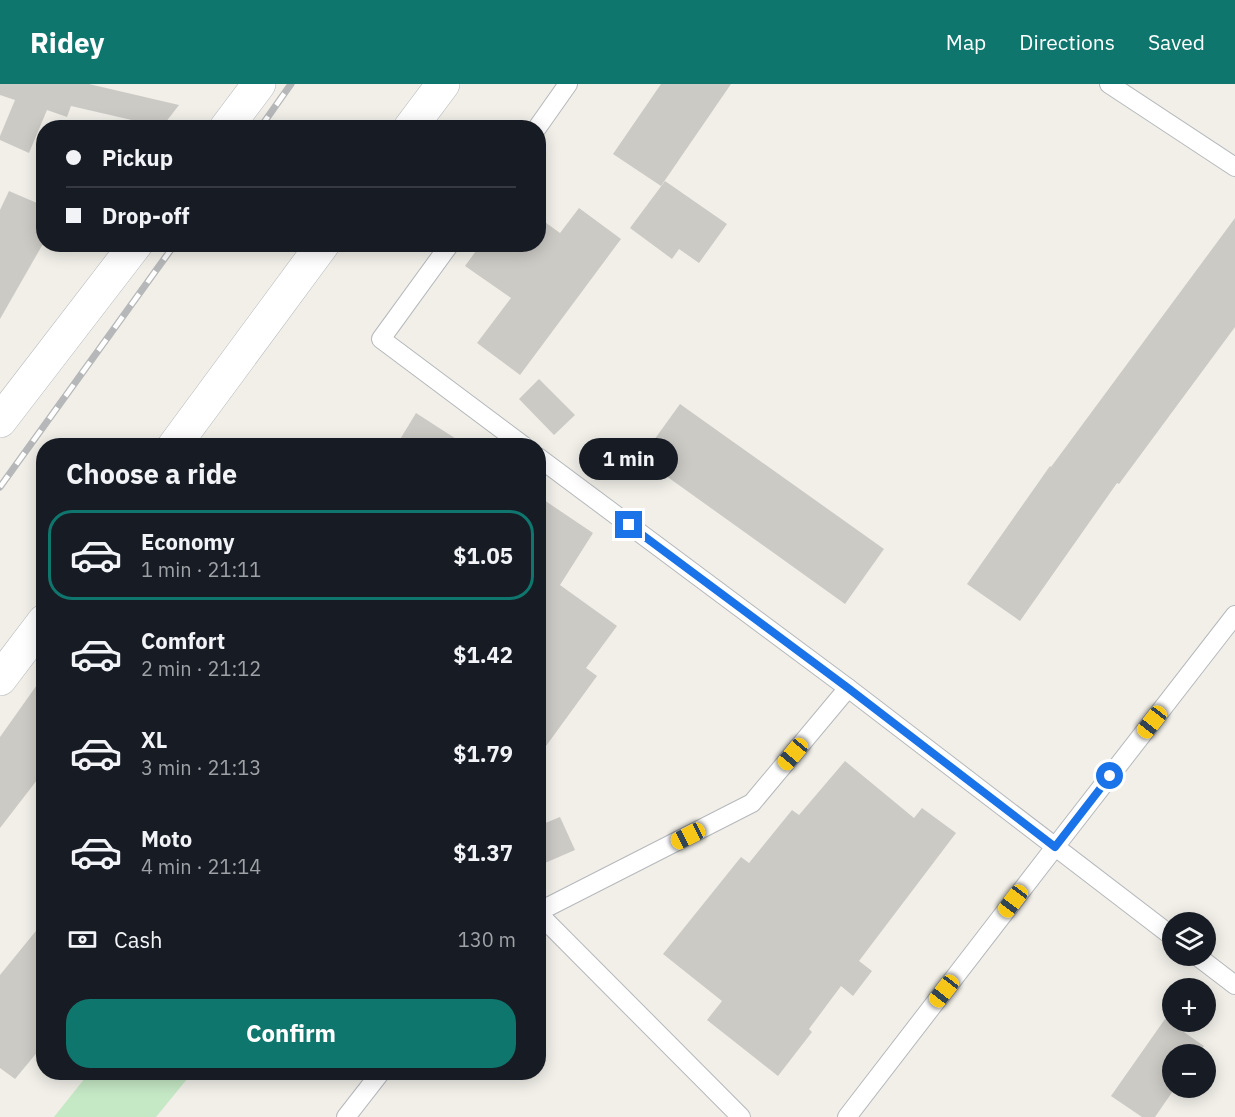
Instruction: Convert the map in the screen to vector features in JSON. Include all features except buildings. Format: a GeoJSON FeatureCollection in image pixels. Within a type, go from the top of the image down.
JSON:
{"type":"FeatureCollection","features":[{"type":"Feature","properties":{"kind":"street"},"geometry":{"type":"LineString","coordinates":[[232,120],[259,84]]}},
{"type":"Feature","properties":{"kind":"street"},"geometry":{"type":"LineString","coordinates":[[416,120],[442,84]]}},
{"type":"Feature","properties":{"kind":"street"},"geometry":{"type":"LineString","coordinates":[[0,421],[130,252]]}},
{"type":"Feature","properties":{"kind":"street"},"geometry":{"type":"LineString","coordinates":[[180,438],[317,252]]}},
{"type":"Feature","properties":{"kind":"street"},"geometry":{"type":"LineString","coordinates":[[0,679],[36,632]]}},
{"type":"Feature","properties":{"kind":"lane"},"geometry":{"type":"LineString","coordinates":[[543,120],[568,84]]}},
{"type":"Feature","properties":{"kind":"lane"},"geometry":{"type":"LineString","coordinates":[[1109,84],[1235,167]]}},
{"type":"Feature","properties":{"kind":"lane"},"geometry":{"type":"LineString","coordinates":[[444,252],[381,339],[513,438]]}},
{"type":"Feature","properties":{"kind":"lane"},"geometry":{"type":"LineString","coordinates":[[546,463],[848,688],[1162,929]]}},
{"type":"Feature","properties":{"kind":"lane"},"geometry":{"type":"LineString","coordinates":[[847,1117],[1235,615]]}},
{"type":"Feature","properties":{"kind":"lane"},"geometry":{"type":"LineString","coordinates":[[546,909],[752,803],[848,688]]}},
{"type":"Feature","properties":{"kind":"lane"},"geometry":{"type":"LineString","coordinates":[[546,921],[741,1117]]}},
{"type":"Feature","properties":{"kind":"lane"},"geometry":{"type":"LineString","coordinates":[[1210,966],[1235,985]]}},
{"type":"Feature","properties":{"kind":"lane"},"geometry":{"type":"LineString","coordinates":[[346,1117],[375,1080]]}},
{"type":"Feature","properties":{"kind":"green space"},"geometry":{"type":"Polygon","coordinates":[[[83,1080],[186,1080],[156,1117],[54,1117],[83,1080]]]}},
{"type":"Feature","properties":{"kind":"railway"},"geometry":{"type":"LineString","coordinates":[[266,120],[291,84]]}},
{"type":"Feature","properties":{"kind":"railway"},"geometry":{"type":"LineString","coordinates":[[0,487],[169,252]]}},
{"type":"Feature","properties":{"kind":"route"},"geometry":{"type":"LineString","coordinates":[[629,525],[848,688],[1055,847],[1110,776]]}}]}
